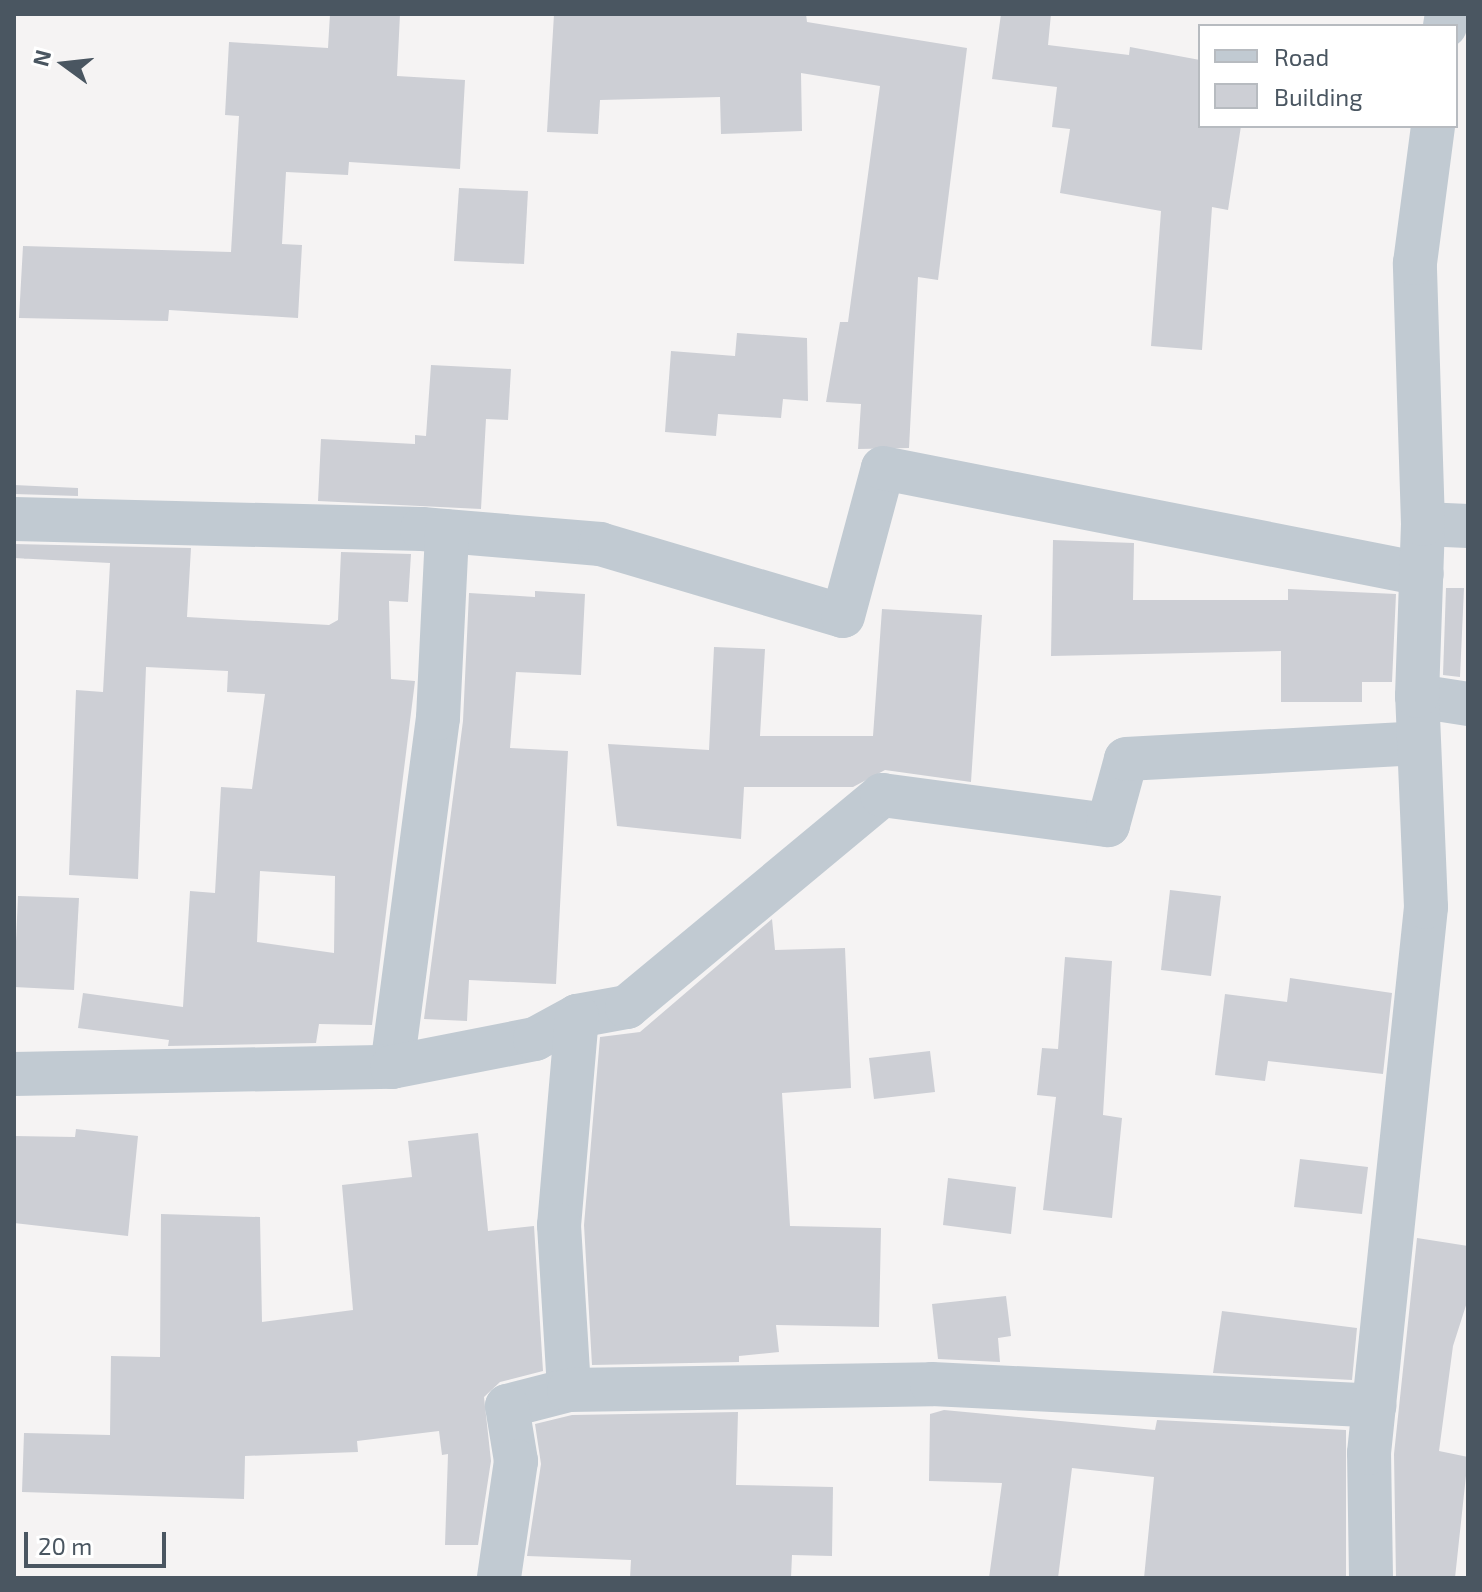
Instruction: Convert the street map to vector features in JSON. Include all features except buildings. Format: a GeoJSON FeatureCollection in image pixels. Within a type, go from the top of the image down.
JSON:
{"type":"FeatureCollection","features":[{"type":"Feature","properties":{"kind":"street"},"geometry":{"type":"LineString","coordinates":[[1371,1578],[1374,1406],[1426,907],[1417,696],[1423,524],[1415,263],[1433,128]]}},
{"type":"Feature","properties":{"kind":"street"},"geometry":{"type":"LineString","coordinates":[[14,519],[447,531],[600,544],[843,616],[883,468],[1422,574]]}},
{"type":"Feature","properties":{"kind":"street"},"geometry":{"type":"LineString","coordinates":[[1423,524],[1468,526]]}},
{"type":"Feature","properties":{"kind":"street"},"geometry":{"type":"LineString","coordinates":[[392,1067],[438,718],[447,531]]}},
{"type":"Feature","properties":{"kind":"street"},"geometry":{"type":"LineString","coordinates":[[1417,696],[1468,704]]}},
{"type":"Feature","properties":{"kind":"street"},"geometry":{"type":"LineString","coordinates":[[14,1074],[392,1067],[535,1039],[577,1016],[627,1007],[882,795],[1108,825],[1126,759],[1419,743]]}},
{"type":"Feature","properties":{"kind":"street"},"geometry":{"type":"LineString","coordinates":[[569,1390],[559,1225],[577,1016]]}},
{"type":"Feature","properties":{"kind":"street"},"geometry":{"type":"LineString","coordinates":[[499,1578],[516,1461],[507,1406],[569,1390],[932,1384],[1374,1406]]}}]}
